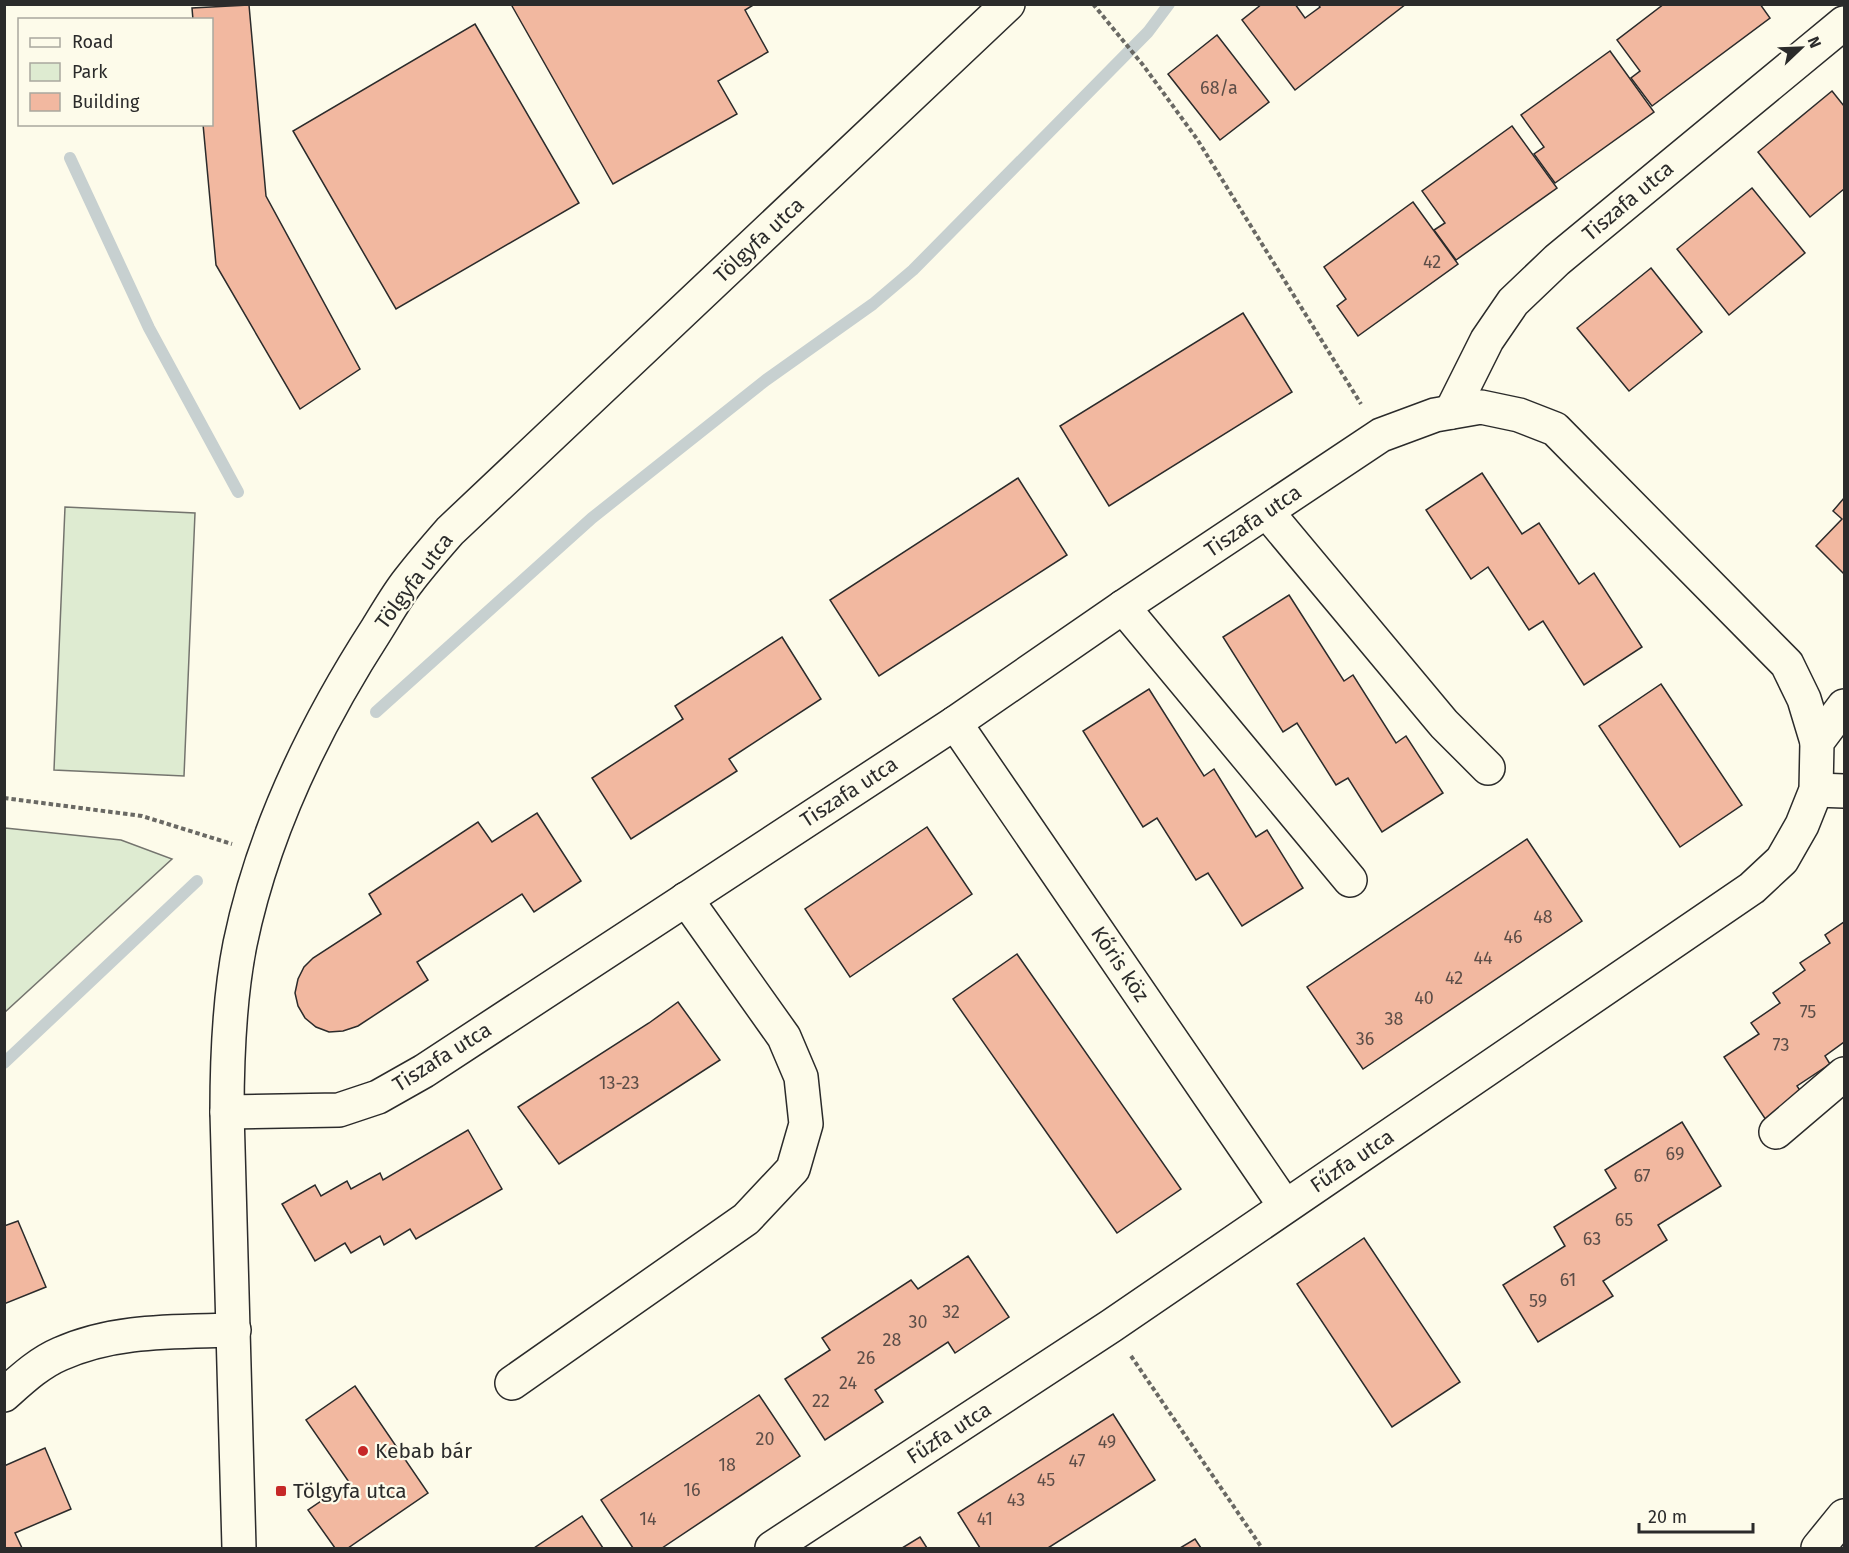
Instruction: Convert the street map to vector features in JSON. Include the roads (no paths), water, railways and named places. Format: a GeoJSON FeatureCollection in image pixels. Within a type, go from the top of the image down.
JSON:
{"type":"FeatureCollection","features":[{"type":"Feature","properties":{"kind":"street","name":"Tölgyfa utca"},"geometry":{"type":"LineString","coordinates":[[239,1548],[227,1112],[227,1059],[231,1008],[240,945],[264,854],[327,712],[408,580],[450,531],[1008,4]]}},
{"type":"Feature","properties":{"kind":"street","name":"Tiszafa utca"},"geometry":{"type":"LineString","coordinates":[[1451,412],[1487,340],[1513,302],[1557,260],[1845,23]]}},
{"type":"Feature","properties":{"kind":"street","name":"Tiszafa utca"},"geometry":{"type":"LineString","coordinates":[[227,1112],[339,1110],[378,1097],[424,1071],[955,723],[1123,607],[1381,435],[1435,415],[1481,407],[1519,415],[1555,429],[1786,664],[1804,699],[1817,742]]}},
{"type":"Feature","properties":{"kind":"street"},"geometry":{"type":"LineString","coordinates":[[1267,512],[1444,724],[1488,768]]}},
{"type":"Feature","properties":{"kind":"street"},"geometry":{"type":"LineString","coordinates":[[1123,607],[1350,880]]}},
{"type":"Feature","properties":{"kind":"street"},"geometry":{"type":"LineString","coordinates":[[1817,742],[1845,706]]}},
{"type":"Feature","properties":{"kind":"street","name":"Kőris köz"},"geometry":{"type":"LineString","coordinates":[[955,723],[1285,1206]]}},
{"type":"Feature","properties":{"kind":"street","name":"Fűzfa utca"},"geometry":{"type":"LineString","coordinates":[[772,1548],[1111,1326],[1752,888],[1782,860],[1802,825],[1831,790],[1817,742]]}},
{"type":"Feature","properties":{"kind":"street"},"geometry":{"type":"LineString","coordinates":[[512,1383],[746,1219],[793,1169],[806,1124],[801,1077],[784,1037],[686,899]]}},
{"type":"Feature","properties":{"kind":"street"},"geometry":{"type":"LineString","coordinates":[[1776,1132],[1845,1074]]}},
{"type":"Feature","properties":{"kind":"street"},"geometry":{"type":"LineString","coordinates":[[4,1395],[29,1372],[60,1354],[104,1339],[141,1334],[234,1330]]}},
{"type":"Feature","properties":{"kind":"street"},"geometry":{"type":"LineString","coordinates":[[1818,1548],[1845,1516]]}},
{"type":"Feature","properties":{"kind":"waterway"},"geometry":{"type":"LineString","coordinates":[[376,712],[592,518],[766,380],[873,304],[913,270],[1148,32],[1169,4]]}},
{"type":"Feature","properties":{"kind":"waterway"},"geometry":{"type":"LineString","coordinates":[[70,158],[149,328],[238,492]]}},
{"type":"Feature","properties":{"kind":"waterway"},"geometry":{"type":"LineString","coordinates":[[4,1063],[197,881]]}},
{"type":"Feature","properties":{"kind":"place","name":"Kebab bár"},"geometry":{"type":"Point","coordinates":[363,1451]}},
{"type":"Feature","properties":{"kind":"place","name":"Tölgyfa utca"},"geometry":{"type":"Point","coordinates":[281,1491]}}]}
